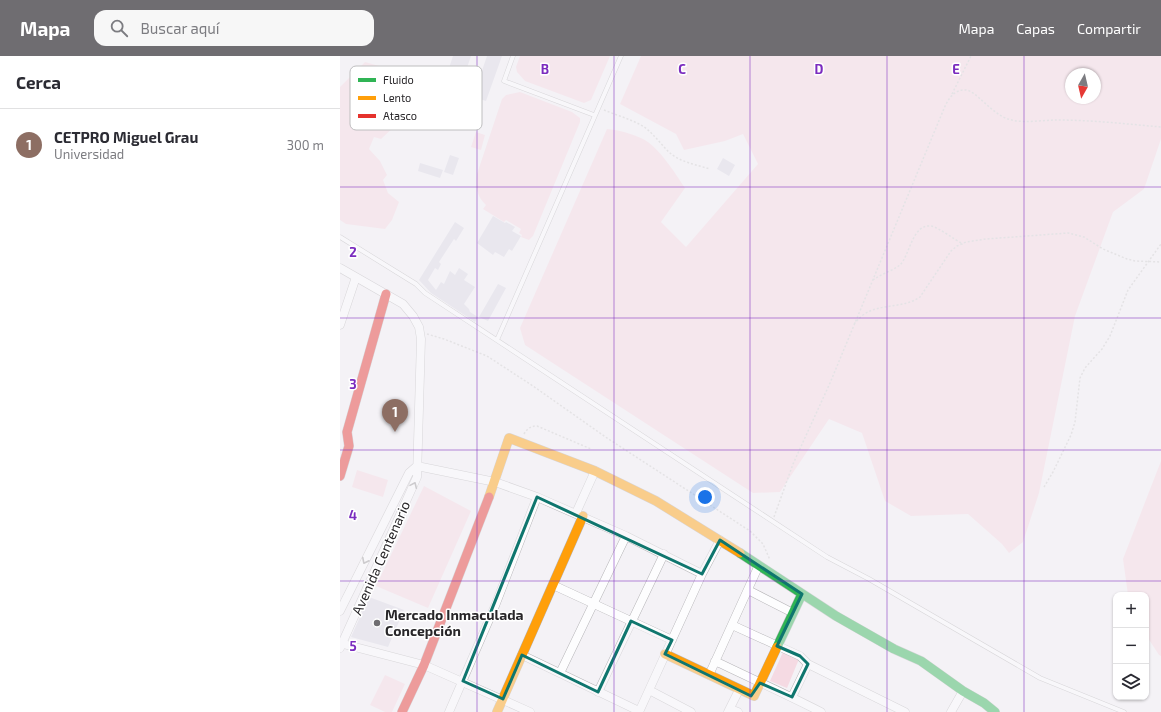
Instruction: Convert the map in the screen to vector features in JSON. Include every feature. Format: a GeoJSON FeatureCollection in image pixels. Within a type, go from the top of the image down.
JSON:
{"type":"FeatureCollection","features":[{"type":"Feature","properties":{"kind":"street"},"geometry":{"type":"LineString","coordinates":[[340,268],[403,304],[413,316],[420,332]]}},
{"type":"Feature","properties":{"kind":"street"},"geometry":{"type":"LineString","coordinates":[[340,326],[356,277]]}},
{"type":"Feature","properties":{"kind":"street"},"geometry":{"type":"LineString","coordinates":[[340,476],[349,446],[347,432],[386,294]]}},
{"type":"Feature","properties":{"kind":"street","name":"Avenida Centenario"},"geometry":{"type":"LineString","coordinates":[[341,645],[418,477],[420,332]]}},
{"type":"Feature","properties":{"kind":"street"},"geometry":{"type":"LineString","coordinates":[[402,712],[424,665],[496,482],[509,438],[595,471],[656,500],[836,616],[894,649],[921,660],[963,691],[984,703],[995,712]]}},
{"type":"Feature","properties":{"kind":"street"},"geometry":{"type":"LineString","coordinates":[[340,611],[409,473],[417,466],[496,482],[537,497],[626,536],[702,574]]}},
{"type":"Feature","properties":{"kind":"street"},"geometry":{"type":"LineString","coordinates":[[497,712],[553,585],[595,471]]}},
{"type":"Feature","properties":{"kind":"street"},"geometry":{"type":"LineString","coordinates":[[449,712],[495,606],[537,497]]}},
{"type":"Feature","properties":{"kind":"street"},"geometry":{"type":"LineString","coordinates":[[560,673],[626,536]]}},
{"type":"Feature","properties":{"kind":"street"},"geometry":{"type":"LineString","coordinates":[[522,655],[639,712],[702,574],[720,540]]}},
{"type":"Feature","properties":{"kind":"street"},"geometry":{"type":"LineString","coordinates":[[598,692],[664,554]]}},
{"type":"Feature","properties":{"kind":"street"},"geometry":{"type":"LineString","coordinates":[[709,675],[759,565]]}},
{"type":"Feature","properties":{"kind":"street"},"geometry":{"type":"LineString","coordinates":[[553,585],[672,640]]}},
{"type":"Feature","properties":{"kind":"street"},"geometry":{"type":"LineString","coordinates":[[748,590],[793,613]]}},
{"type":"Feature","properties":{"kind":"street"},"geometry":{"type":"LineString","coordinates":[[665,654],[738,690],[754,696],[802,594]]}},
{"type":"Feature","properties":{"kind":"street"},"geometry":{"type":"LineString","coordinates":[[732,625],[800,656],[808,664],[905,712]]}},
{"type":"Feature","properties":{"kind":"street"},"geometry":{"type":"LineString","coordinates":[[341,645],[424,665],[530,712]]}},
{"type":"Feature","properties":{"kind":"street"},"geometry":{"type":"LineString","coordinates":[[715,661],[821,712]]}},
{"type":"Feature","properties":{"kind":"street"},"geometry":{"type":"LineString","coordinates":[[792,697],[808,664]]}},
{"type":"Feature","properties":{"kind":"street"},"geometry":{"type":"LineString","coordinates":[[649,690],[691,712]]}},
{"type":"Feature","properties":{"kind":"street"},"geometry":{"type":"LineString","coordinates":[[738,690],[729,710],[738,712]]}},
{"type":"Feature","properties":{"kind":"street"},"geometry":{"type":"LineString","coordinates":[[951,712],[963,691]]}},
{"type":"Feature","properties":{"kind":"lane"},"geometry":{"type":"LineString","coordinates":[[512,56],[504,81],[594,115]]}},
{"type":"Feature","properties":{"kind":"lane"},"geometry":{"type":"LineString","coordinates":[[497,340],[621,56]]}},
{"type":"Feature","properties":{"kind":"lane"},"geometry":{"type":"LineString","coordinates":[[340,237],[416,284],[425,294],[826,557],[870,579],[1040,678],[1124,712]]}},
{"type":"Feature","properties":{"kind":"path"},"geometry":{"type":"LineString","coordinates":[[770,520],[775,515],[788,475],[830,384],[943,111],[970,56]]}},
{"type":"Feature","properties":{"kind":"path"},"geometry":{"type":"LineString","coordinates":[[952,95],[958,90],[969,90],[974,92],[995,113],[1008,119],[1019,121],[1068,120],[1161,127]]}},
{"type":"Feature","properties":{"kind":"path"},"geometry":{"type":"LineString","coordinates":[[597,108],[641,125],[672,154],[710,169]]}},
{"type":"Feature","properties":{"kind":"path"},"geometry":{"type":"LineString","coordinates":[[872,280],[900,264],[917,232],[924,228],[930,226],[937,228],[954,240],[963,244]]}},
{"type":"Feature","properties":{"kind":"path"},"geometry":{"type":"LineString","coordinates":[[853,326],[863,315],[871,311],[913,302],[920,297],[951,251],[957,246],[986,239],[1068,233],[1084,237],[1103,249],[1127,259],[1161,262]]}},
{"type":"Feature","properties":{"kind":"path"},"geometry":{"type":"LineString","coordinates":[[1044,487],[1071,435],[1075,422],[1080,378],[1085,368],[1102,349],[1110,336],[1128,290],[1161,244]]}},
{"type":"Feature","properties":{"kind":"path"},"geometry":{"type":"LineString","coordinates":[[420,332],[444,339],[487,356],[607,438],[750,531],[763,544],[775,576]]}},
{"type":"Feature","properties":{"kind":"path"},"geometry":{"type":"LineString","coordinates":[[519,442],[527,429],[532,426],[537,426],[591,449]]}},
{"type":"Feature","properties":{"kind":"highlighted area"},"geometry":{"type":"Polygon","coordinates":[[[537,497],[702,574],[720,540],[802,594],[777,646],[800,656],[808,664],[792,697],[760,683],[751,696],[665,654],[672,640],[631,621],[598,692],[522,655],[503,699],[463,681],[537,497]]]}},
{"type":"Feature","properties":{"kind":"shaded area"},"geometry":{"type":"Polygon","coordinates":[[[520,56],[610,56],[591,100],[584,103],[525,81],[517,72],[516,67],[520,56]]]}},
{"type":"Feature","properties":{"kind":"shaded area"},"geometry":{"type":"Polygon","coordinates":[[[641,56],[1161,56],[1161,139],[1144,189],[1113,212],[1075,316],[1039,493],[1023,542],[1009,553],[1002,544],[968,514],[911,516],[885,501],[862,433],[829,419],[780,492],[753,493],[525,345],[520,328],[607,129],[630,134],[649,143],[661,154],[685,188],[661,222],[686,247],[758,164],[743,134],[725,141],[684,150],[676,134],[620,104],[641,56]]]}},
{"type":"Feature","properties":{"kind":"shaded area"},"geometry":{"type":"Polygon","coordinates":[[[365,62],[379,66],[361,66],[365,62]]]}},
{"type":"Feature","properties":{"kind":"shaded area"},"geometry":{"type":"Polygon","coordinates":[[[350,77],[350,130],[391,130],[381,139],[374,137],[369,149],[380,161],[387,175],[383,180],[388,193],[399,202],[392,220],[385,229],[346,224],[340,220],[340,87],[350,77]]]}},
{"type":"Feature","properties":{"kind":"shaded area"},"geometry":{"type":"Polygon","coordinates":[[[520,92],[572,112],[580,118],[580,122],[533,236],[529,240],[521,237],[522,235],[519,233],[521,229],[506,220],[504,222],[483,209],[486,205],[478,194],[477,187],[477,174],[502,99],[506,95],[520,92]]]}},
{"type":"Feature","properties":{"kind":"shaded area"},"geometry":{"type":"Polygon","coordinates":[[[476,132],[485,135],[481,150],[471,147],[476,132]]]}},
{"type":"Feature","properties":{"kind":"shaded area"},"geometry":{"type":"Polygon","coordinates":[[[1161,461],[1161,656],[1149,640],[1149,592],[1128,592],[1123,559],[1161,461]]]}},
{"type":"Feature","properties":{"kind":"shaded area"},"geometry":{"type":"Polygon","coordinates":[[[357,470],[388,480],[383,497],[352,487],[357,470]]]}},
{"type":"Feature","properties":{"kind":"shaded area"},"geometry":{"type":"Polygon","coordinates":[[[424,486],[471,511],[428,608],[376,586],[424,486]]]}},
{"type":"Feature","properties":{"kind":"shaded area"},"geometry":{"type":"Polygon","coordinates":[[[783,652],[799,659],[787,688],[770,681],[783,652]]]}},
{"type":"Feature","properties":{"kind":"shaded area"},"geometry":{"type":"Polygon","coordinates":[[[385,675],[405,684],[392,712],[385,712],[370,705],[385,675]]]}},
{"type":"Feature","properties":{"kind":"building"},"geometry":{"type":"Polygon","coordinates":[[[453,56],[471,56],[468,66],[450,66],[453,56]]]}},
{"type":"Feature","properties":{"kind":"building"},"geometry":{"type":"Polygon","coordinates":[[[487,56],[502,56],[486,101],[482,100],[482,71],[487,56]]]}},
{"type":"Feature","properties":{"kind":"building"},"geometry":{"type":"Polygon","coordinates":[[[450,155],[459,158],[453,175],[444,172],[450,155]]]}},
{"type":"Feature","properties":{"kind":"building"},"geometry":{"type":"Polygon","coordinates":[[[723,158],[735,165],[729,176],[717,169],[723,158]]]}},
{"type":"Feature","properties":{"kind":"building"},"geometry":{"type":"Polygon","coordinates":[[[420,163],[443,170],[440,178],[418,171],[420,163]]]}},
{"type":"Feature","properties":{"kind":"building"},"geometry":{"type":"Polygon","coordinates":[[[493,216],[515,227],[512,231],[521,236],[512,251],[509,249],[504,257],[495,252],[493,255],[477,243],[493,216]]]}},
{"type":"Feature","properties":{"kind":"building"},"geometry":{"type":"Polygon","coordinates":[[[455,222],[464,228],[456,241],[454,239],[439,262],[441,264],[438,270],[435,268],[428,280],[436,290],[441,282],[444,284],[450,271],[455,275],[459,268],[468,274],[464,280],[475,287],[464,304],[470,312],[478,317],[475,322],[431,293],[419,280],[455,222]]]}},
{"type":"Feature","properties":{"kind":"building"},"geometry":{"type":"Polygon","coordinates":[[[498,284],[506,288],[488,321],[479,317],[498,284]]]}},
{"type":"Feature","properties":{"kind":"building","name":"Mercado Inmaculada Concepción"},"geometry":{"type":"Polygon","coordinates":[[[369,597],[404,610],[388,647],[351,637],[369,597]]]}},
{"type":"Feature","properties":{"kind":"traffic: fast"},"geometry":{"type":"LineString","coordinates":[[740,553],[836,616],[894,649],[921,661],[995,712]]}},
{"type":"Feature","properties":{"kind":"traffic: fast"},"geometry":{"type":"LineString","coordinates":[[777,647],[802,594]]}},
{"type":"Feature","properties":{"kind":"traffic: slow"},"geometry":{"type":"LineString","coordinates":[[489,497],[509,438],[595,471],[656,501],[740,553]]}},
{"type":"Feature","properties":{"kind":"traffic: slow"},"geometry":{"type":"LineString","coordinates":[[497,712],[583,516]]}},
{"type":"Feature","properties":{"kind":"traffic: slow"},"geometry":{"type":"LineString","coordinates":[[665,654],[754,696],[777,647]]}},
{"type":"Feature","properties":{"kind":"traffic: jam"},"geometry":{"type":"LineString","coordinates":[[340,476],[349,446],[347,432],[386,294]]}},
{"type":"Feature","properties":{"kind":"traffic: jam"},"geometry":{"type":"LineString","coordinates":[[402,712],[424,665],[489,497]]}},
{"type":"Feature","properties":{"kind":"place","name":"CETPRO Miguel Grau"},"geometry":{"type":"Point","coordinates":[395,432]}},
{"type":"Feature","properties":{"kind":"place","name":"Mercado Inmaculada Concepción"},"geometry":{"type":"Point","coordinates":[377,623]}}]}
